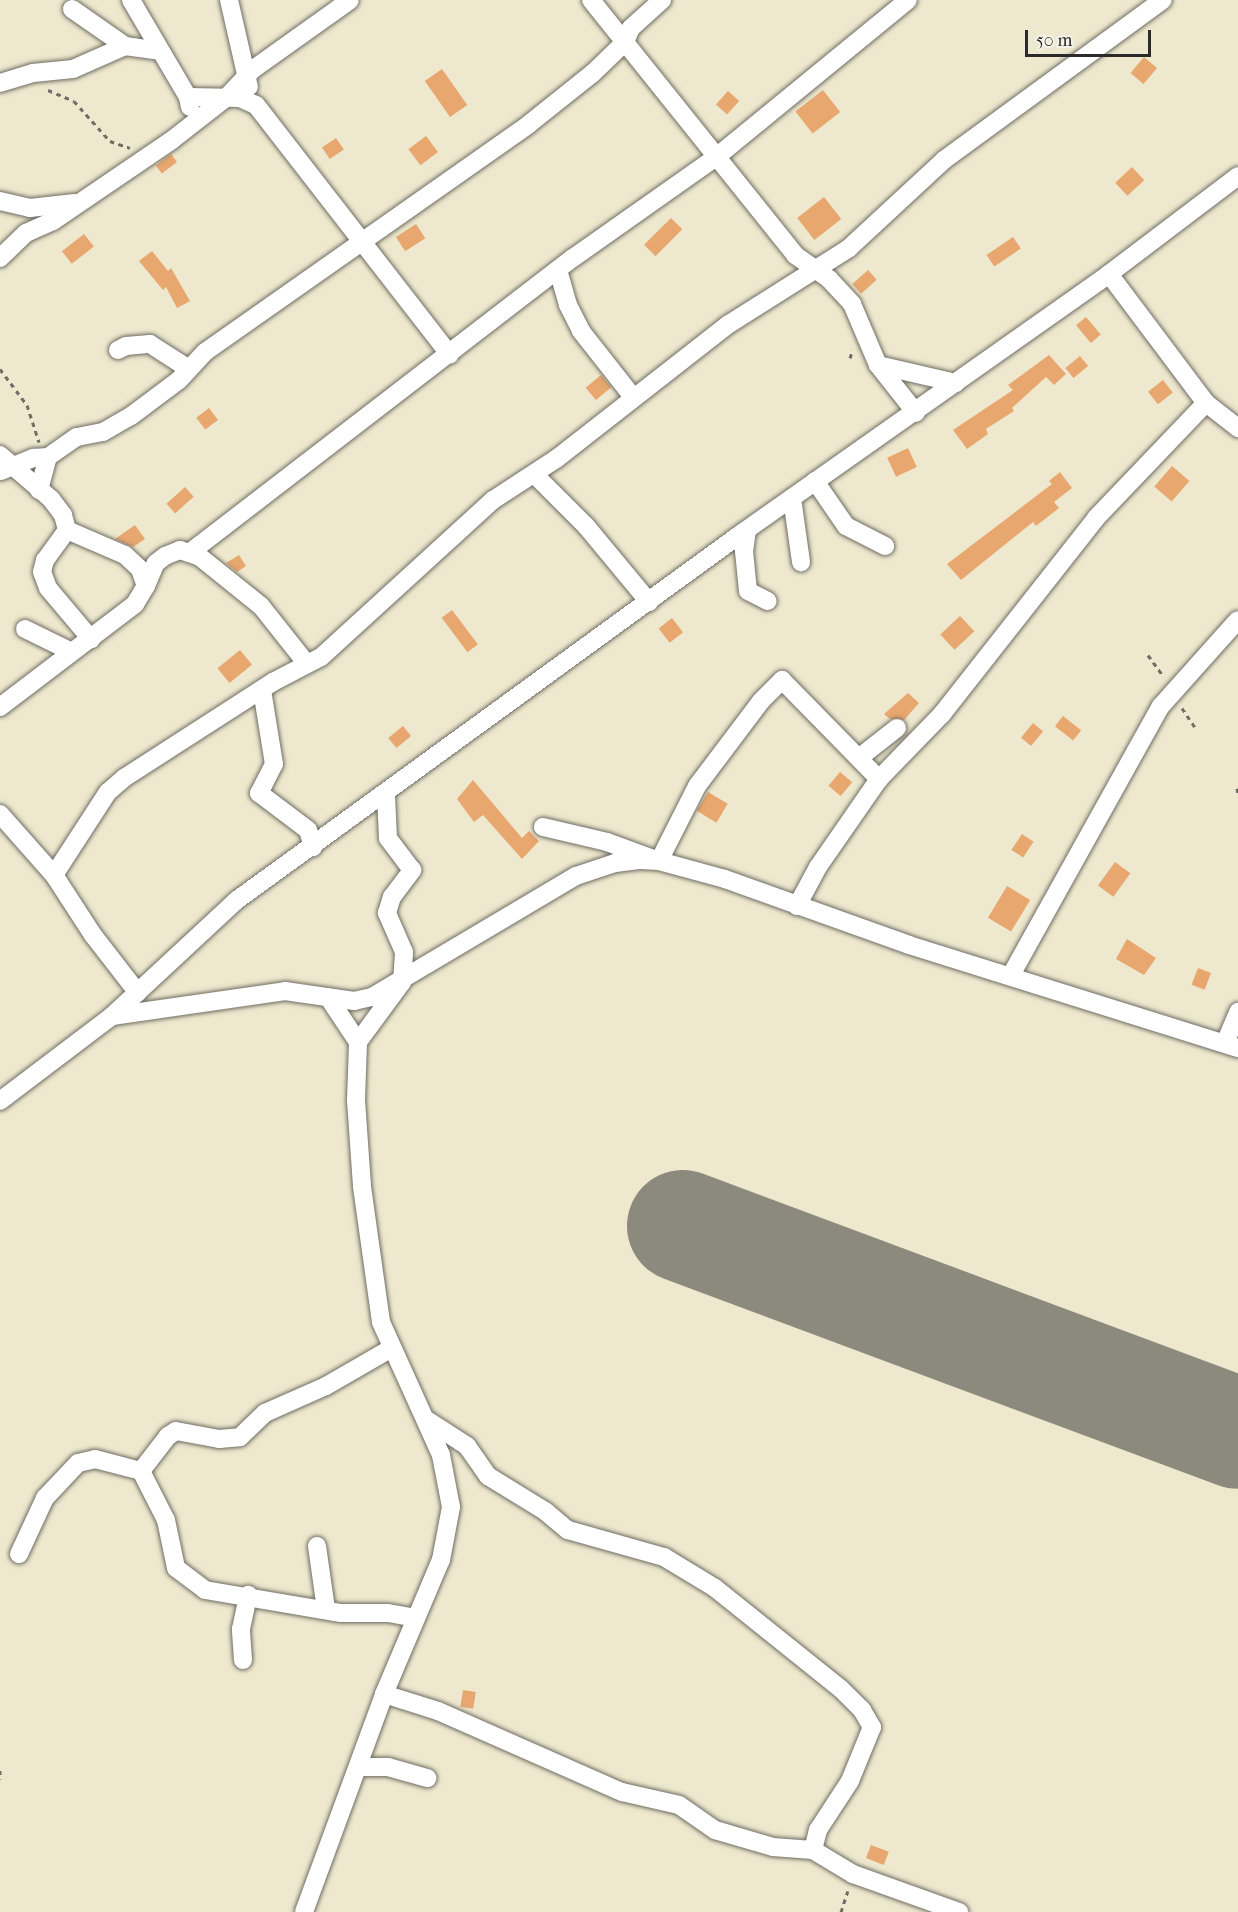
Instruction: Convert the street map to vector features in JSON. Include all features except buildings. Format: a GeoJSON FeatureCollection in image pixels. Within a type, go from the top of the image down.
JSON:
{"type":"FeatureCollection","features":[{"type":"Feature","properties":{"kind":"street"},"geometry":{"type":"LineString","coordinates":[[131,0],[188,97],[193,124]]}},
{"type":"Feature","properties":{"kind":"street"},"geometry":{"type":"LineString","coordinates":[[0,258],[26,233],[53,221],[193,124],[227,97],[245,78],[350,0]]}},
{"type":"Feature","properties":{"kind":"street"},"geometry":{"type":"LineString","coordinates":[[591,0],[715,158],[744,187],[795,255],[829,279],[852,304],[878,365],[916,413]]}},
{"type":"Feature","properties":{"kind":"street"},"geometry":{"type":"LineString","coordinates":[[4,464],[48,457],[77,437],[103,432],[131,416],[189,369],[205,352],[554,105],[625,42],[631,28],[662,0]]}},
{"type":"Feature","properties":{"kind":"street"},"geometry":{"type":"LineString","coordinates":[[0,707],[70,651],[91,639],[135,604],[156,563],[165,556],[192,551],[558,270],[715,158],[908,0]]}},
{"type":"Feature","properties":{"kind":"street"},"geometry":{"type":"LineString","coordinates":[[54,875],[108,792],[124,778],[307,664],[354,630],[477,513],[534,474],[729,324],[849,248],[944,160],[1164,0]]}},
{"type":"Feature","properties":{"kind":"street"},"geometry":{"type":"LineString","coordinates":[[226,2],[245,78],[256,105],[450,355]]}},
{"type":"Feature","properties":{"kind":"street"},"geometry":{"type":"LineString","coordinates":[[72,9],[125,46],[160,51]]}},
{"type":"Feature","properties":{"kind":"street"},"geometry":{"type":"LineString","coordinates":[[0,83],[33,74],[73,69],[125,46]]}},
{"type":"Feature","properties":{"kind":"street"},"geometry":{"type":"LineString","coordinates":[[188,97],[227,97],[256,105]]}},
{"type":"Feature","properties":{"kind":"street"},"geometry":{"type":"LineString","coordinates":[[0,1101],[112,1016],[237,900],[381,799],[747,530],[916,413],[1109,274],[1238,176]]}},
{"type":"Feature","properties":{"kind":"street"},"geometry":{"type":"LineString","coordinates":[[0,201],[30,208],[77,203]]}},
{"type":"Feature","properties":{"kind":"street"},"geometry":{"type":"LineString","coordinates":[[558,270],[568,305],[581,331],[633,397]]}},
{"type":"Feature","properties":{"kind":"street"},"geometry":{"type":"LineString","coordinates":[[1109,274],[1206,403],[1238,428]]}},
{"type":"Feature","properties":{"kind":"street"},"geometry":{"type":"LineString","coordinates":[[118,350],[134,344],[150,344],[189,369]]}},
{"type":"Feature","properties":{"kind":"street"},"geometry":{"type":"LineString","coordinates":[[878,365],[956,383]]}},
{"type":"Feature","properties":{"kind":"street"},"geometry":{"type":"LineString","coordinates":[[797,906],[845,825],[879,779],[942,714],[1096,518],[1206,403]]}},
{"type":"Feature","properties":{"kind":"street"},"geometry":{"type":"LineString","coordinates":[[39,490],[48,457]]}},
{"type":"Feature","properties":{"kind":"street"},"geometry":{"type":"LineString","coordinates":[[4,464],[59,508],[67,530],[125,555],[140,569],[146,586]]}},
{"type":"Feature","properties":{"kind":"street"},"geometry":{"type":"LineString","coordinates":[[534,474],[586,525],[649,602]]}},
{"type":"Feature","properties":{"kind":"street"},"geometry":{"type":"LineString","coordinates":[[815,482],[846,526],[885,546]]}},
{"type":"Feature","properties":{"kind":"street"},"geometry":{"type":"LineString","coordinates":[[792,498],[801,562]]}},
{"type":"Feature","properties":{"kind":"street"},"geometry":{"type":"LineString","coordinates":[[67,530],[45,560],[42,573],[48,588],[91,639]]}},
{"type":"Feature","properties":{"kind":"street"},"geometry":{"type":"LineString","coordinates":[[747,530],[744,559],[748,591],[768,601]]}},
{"type":"Feature","properties":{"kind":"street"},"geometry":{"type":"LineString","coordinates":[[192,551],[261,606],[307,664]]}},
{"type":"Feature","properties":{"kind":"street"},"geometry":{"type":"LineString","coordinates":[[1011,975],[1161,706],[1238,620]]}},
{"type":"Feature","properties":{"kind":"street"},"geometry":{"type":"LineString","coordinates":[[25,629],[70,651]]}},
{"type":"Feature","properties":{"kind":"street"},"geometry":{"type":"LineString","coordinates":[[659,861],[697,786],[779,681],[786,682],[879,779]]}},
{"type":"Feature","properties":{"kind":"street"},"geometry":{"type":"LineString","coordinates":[[262,690],[274,764],[259,793],[308,830],[313,847]]}},
{"type":"Feature","properties":{"kind":"street"},"geometry":{"type":"LineString","coordinates":[[860,757],[897,728]]}},
{"type":"Feature","properties":{"kind":"street"},"geometry":{"type":"LineString","coordinates":[[304,1912],[384,1694],[441,1560],[451,1507],[447,1477],[427,1420],[390,1349],[376,1295],[362,1186],[356,1100],[358,1042],[402,982],[404,952],[387,913],[412,866],[388,838],[387,818],[381,799]]}},
{"type":"Feature","properties":{"kind":"street"},"geometry":{"type":"LineString","coordinates":[[0,814],[54,875],[93,935],[138,993]]}},
{"type":"Feature","properties":{"kind":"street"},"geometry":{"type":"LineString","coordinates":[[543,827],[607,842],[659,861],[725,879],[909,945],[1011,975],[1231,1046],[1238,1012]]}},
{"type":"Feature","properties":{"kind":"street"},"geometry":{"type":"LineString","coordinates":[[37,856],[78,836]]}},
{"type":"Feature","properties":{"kind":"street"},"geometry":{"type":"LineString","coordinates":[[112,1016],[285,991],[354,1001],[372,997],[402,982],[484,928],[576,876],[615,863],[659,861]]}},
{"type":"Feature","properties":{"kind":"street"},"geometry":{"type":"LineString","coordinates":[[328,997],[358,1042]]}},
{"type":"Feature","properties":{"kind":"street"},"geometry":{"type":"LineString","coordinates":[[141,1471],[168,1436],[176,1431],[219,1438],[240,1437],[265,1413],[326,1386],[390,1349]]}},
{"type":"Feature","properties":{"kind":"street"},"geometry":{"type":"LineString","coordinates":[[427,1420],[467,1446],[488,1476],[545,1511],[568,1530],[664,1557],[724,1594],[862,1710],[872,1727],[870,1739],[842,1797],[818,1830],[813,1850]]}},
{"type":"Feature","properties":{"kind":"street"},"geometry":{"type":"LineString","coordinates":[[19,1554],[45,1498],[78,1463],[95,1459],[141,1471],[166,1520],[176,1568],[205,1590],[326,1609],[405,1614],[416,1618]]}},
{"type":"Feature","properties":{"kind":"street"},"geometry":{"type":"LineString","coordinates":[[317,1546],[326,1609]]}},
{"type":"Feature","properties":{"kind":"street"},"geometry":{"type":"LineString","coordinates":[[243,1660],[241,1629],[248,1595]]}},
{"type":"Feature","properties":{"kind":"street"},"geometry":{"type":"LineString","coordinates":[[384,1694],[457,1719],[622,1792],[678,1805],[715,1830],[773,1847],[813,1850],[853,1874],[960,1912]]}},
{"type":"Feature","properties":{"kind":"street"},"geometry":{"type":"LineString","coordinates":[[358,1767],[387,1767],[427,1778]]}},
{"type":"Feature","properties":{"kind":"path"},"geometry":{"type":"LineString","coordinates":[[33,74],[36,82],[44,89],[74,101],[88,113],[110,141],[152,154]]}},
{"type":"Feature","properties":{"kind":"path"},"geometry":{"type":"LineString","coordinates":[[0,369],[27,405],[41,450],[48,457]]}},
{"type":"Feature","properties":{"kind":"path"},"geometry":{"type":"LineString","coordinates":[[1149,655],[1175,692],[1196,729]]}},
{"type":"Feature","properties":{"kind":"path"},"geometry":{"type":"LineString","coordinates":[[1237,788],[1238,796]]}},
{"type":"Feature","properties":{"kind":"path"},"geometry":{"type":"LineString","coordinates":[[0,1770],[0,1779]]}},
{"type":"Feature","properties":{"kind":"path"},"geometry":{"type":"LineString","coordinates":[[841,1912],[853,1874]]}},
{"type":"Feature","properties":{"kind":"runway"},"geometry":{"type":"LineString","coordinates":[[683,1226],[1238,1433]]}}]}
